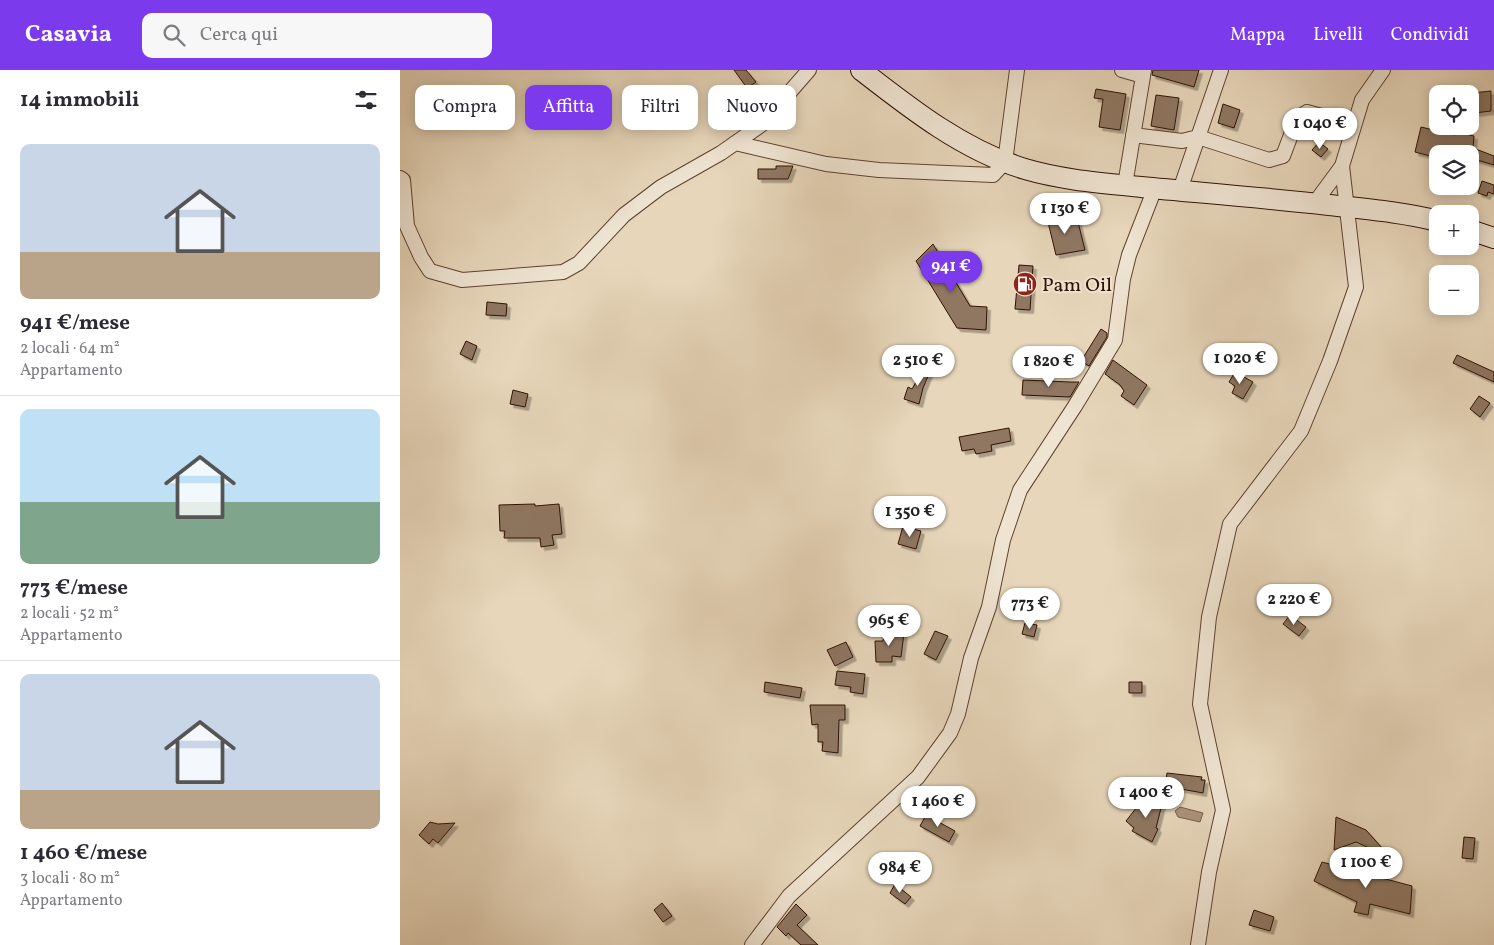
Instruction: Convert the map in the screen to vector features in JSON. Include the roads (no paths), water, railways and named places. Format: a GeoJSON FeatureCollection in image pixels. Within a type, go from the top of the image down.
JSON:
{"type":"FeatureCollection","features":[{"type":"Feature","properties":{"kind":"main road"},"geometry":{"type":"LineString","coordinates":[[861,70],[942,129],[968,144],[1005,162],[1052,175],[1125,185],[1347,207],[1429,218]]}},
{"type":"Feature","properties":{"kind":"main road"},"geometry":{"type":"LineString","coordinates":[[1479,233],[1494,238]]}},
{"type":"Feature","properties":{"kind":"street"},"geometry":{"type":"LineString","coordinates":[[400,178],[403,180],[407,226],[420,257],[430,271],[462,280],[563,272],[579,263],[624,215],[646,198],[736,143],[761,125],[809,70]]}},
{"type":"Feature","properties":{"kind":"street"},"geometry":{"type":"LineString","coordinates":[[736,143],[826,164],[879,170],[993,175],[1005,162],[1016,70]]}},
{"type":"Feature","properties":{"kind":"street"},"geometry":{"type":"LineString","coordinates":[[1122,70],[1143,73],[1125,185]]}},
{"type":"Feature","properties":{"kind":"street"},"geometry":{"type":"LineString","coordinates":[[1180,190],[1221,70]]}},
{"type":"Feature","properties":{"kind":"street"},"geometry":{"type":"LineString","coordinates":[[1314,204],[1342,166],[1362,100],[1383,70]]}},
{"type":"Feature","properties":{"kind":"street"},"geometry":{"type":"LineString","coordinates":[[1133,135],[1182,142],[1198,137],[1269,160],[1277,160],[1283,156],[1297,119],[1307,112],[1320,114],[1354,125]]}},
{"type":"Feature","properties":{"kind":"street"},"geometry":{"type":"LineString","coordinates":[[1198,945],[1209,872],[1223,810],[1200,704],[1209,617],[1230,524],[1302,431],[1356,287],[1342,166]]}},
{"type":"Feature","properties":{"kind":"street"},"geometry":{"type":"LineString","coordinates":[[752,945],[789,896],[918,777],[950,733],[958,714],[971,658],[989,607],[1002,540],[1014,505],[1020,490],[1075,406],[1115,340],[1123,279],[1129,255],[1155,188]]}},
{"type":"Feature","properties":{"kind":"place","name":"Pam Oil"},"geometry":{"type":"Point","coordinates":[1025,284]}}]}
